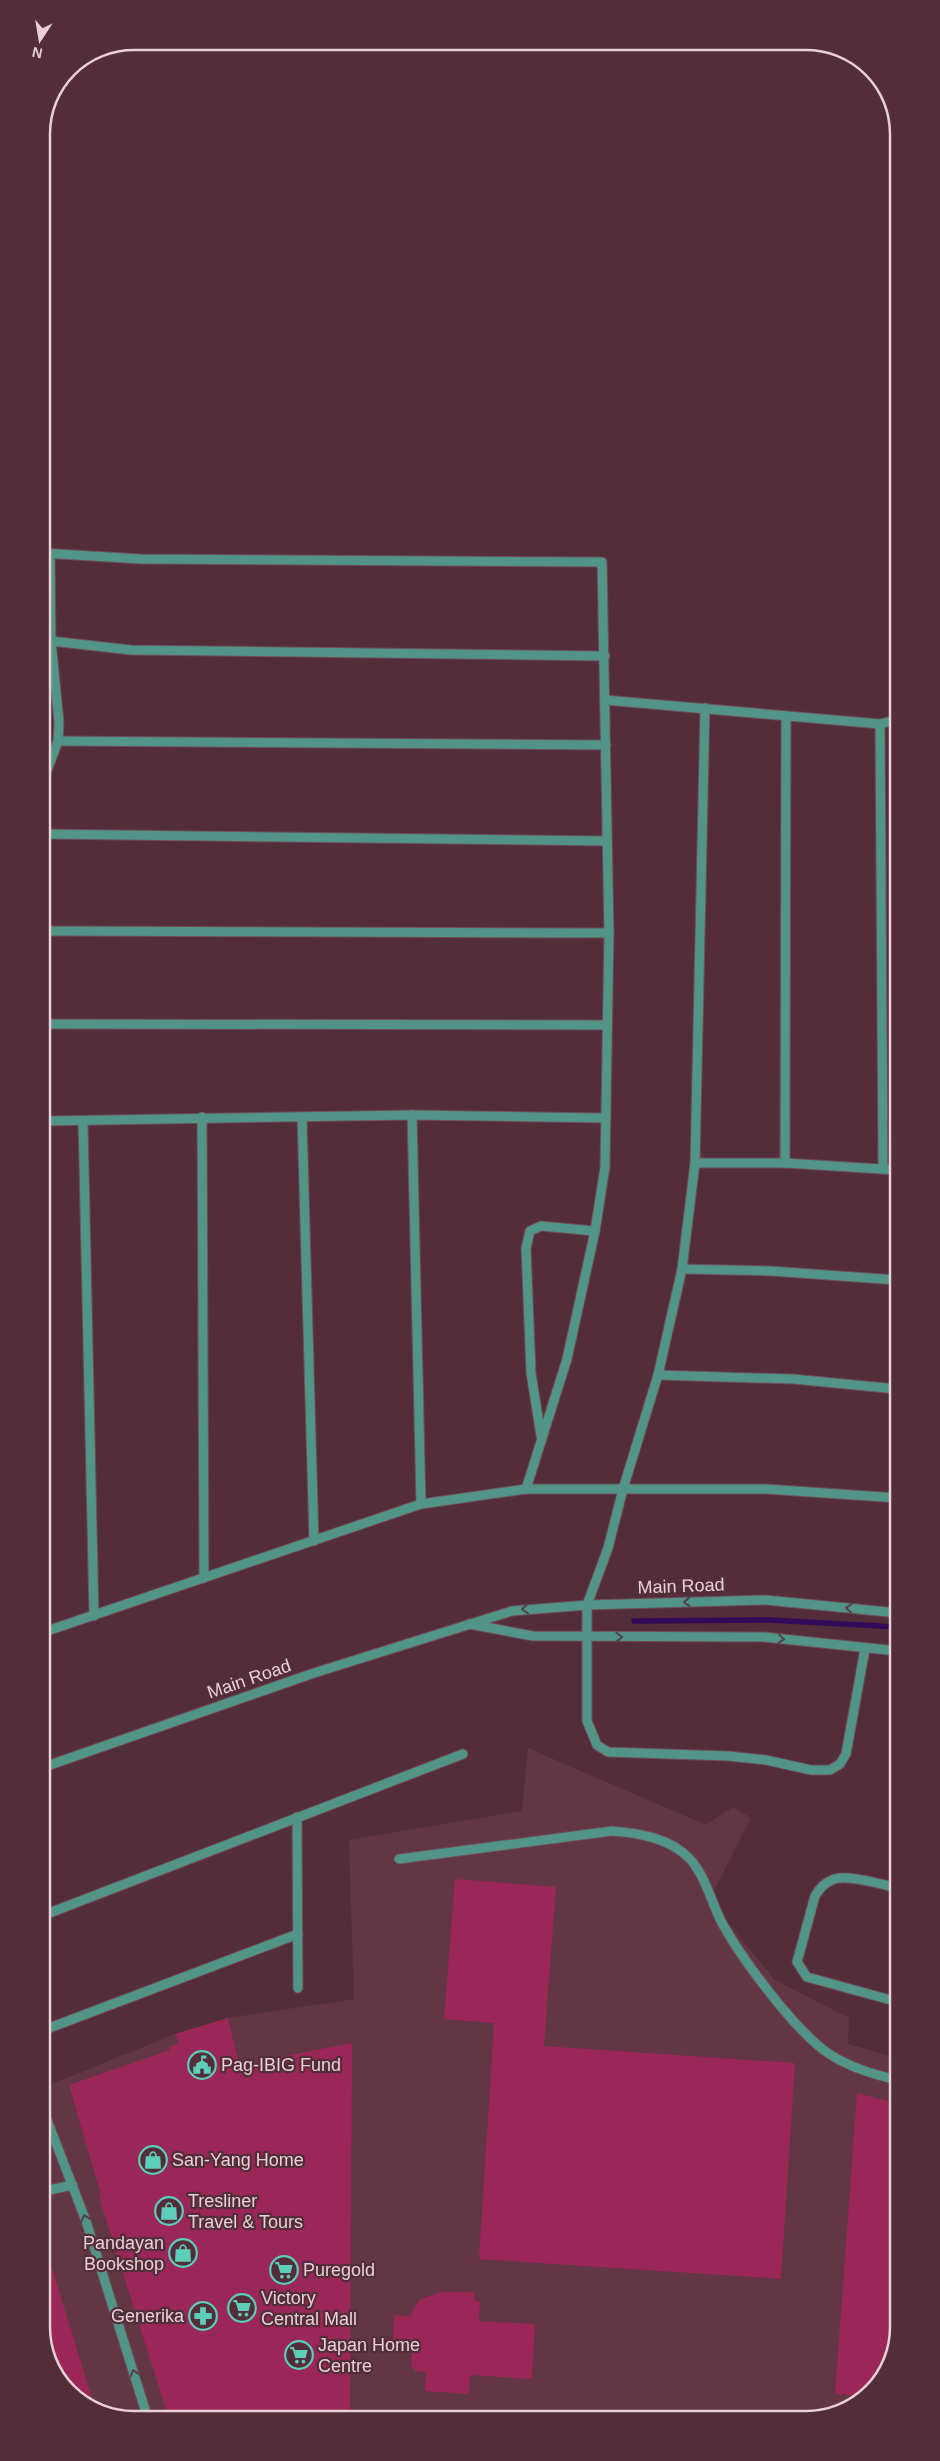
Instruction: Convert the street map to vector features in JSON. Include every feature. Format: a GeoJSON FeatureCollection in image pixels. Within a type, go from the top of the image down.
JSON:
{"type":"FeatureCollection","features":[{"type":"Feature","properties":{"kind":"street"},"geometry":{"type":"LineString","coordinates":[[50,554],[141,559],[602,562],[609,933],[605,1167],[595,1230],[568,1359],[526,1489]]}},
{"type":"Feature","properties":{"kind":"street"},"geometry":{"type":"LineString","coordinates":[[50,641],[130,650],[605,656]]}},
{"type":"Feature","properties":{"kind":"street"},"geometry":{"type":"LineString","coordinates":[[50,661],[59,722],[58,741],[50,762]]}},
{"type":"Feature","properties":{"kind":"street"},"geometry":{"type":"LineString","coordinates":[[605,700],[880,724],[890,722]]}},
{"type":"Feature","properties":{"kind":"street"},"geometry":{"type":"LineString","coordinates":[[705,708],[695,1163],[682,1269],[658,1375],[622,1489],[608,1548],[588,1606],[587,1721],[597,1745],[608,1752],[728,1756],[766,1760],[811,1770],[830,1770],[840,1764],[846,1754],[865,1649]]}},
{"type":"Feature","properties":{"kind":"street"},"geometry":{"type":"LineString","coordinates":[[785,1163],[786,716]]}},
{"type":"Feature","properties":{"kind":"street"},"geometry":{"type":"LineString","coordinates":[[880,724],[883,1169]]}},
{"type":"Feature","properties":{"kind":"street"},"geometry":{"type":"LineString","coordinates":[[58,741],[606,745]]}},
{"type":"Feature","properties":{"kind":"street"},"geometry":{"type":"LineString","coordinates":[[50,834],[607,841]]}},
{"type":"Feature","properties":{"kind":"street"},"geometry":{"type":"LineString","coordinates":[[50,931],[609,933]]}},
{"type":"Feature","properties":{"kind":"street"},"geometry":{"type":"LineString","coordinates":[[50,1024],[607,1025]]}},
{"type":"Feature","properties":{"kind":"street"},"geometry":{"type":"LineString","coordinates":[[50,1121],[412,1115],[606,1118]]}},
{"type":"Feature","properties":{"kind":"street"},"geometry":{"type":"LineString","coordinates":[[412,1115],[421,1504]]}},
{"type":"Feature","properties":{"kind":"street"},"geometry":{"type":"LineString","coordinates":[[202,1118],[204,1578]]}},
{"type":"Feature","properties":{"kind":"street"},"geometry":{"type":"LineString","coordinates":[[302,1118],[314,1541]]}},
{"type":"Feature","properties":{"kind":"street"},"geometry":{"type":"LineString","coordinates":[[83,1121],[94,1616]]}},
{"type":"Feature","properties":{"kind":"street"},"geometry":{"type":"LineString","coordinates":[[695,1163],[785,1163],[890,1170]]}},
{"type":"Feature","properties":{"kind":"street"},"geometry":{"type":"LineString","coordinates":[[541,1439],[531,1372],[526,1248],[530,1232],[541,1226],[595,1230]]}},
{"type":"Feature","properties":{"kind":"street"},"geometry":{"type":"LineString","coordinates":[[682,1269],[771,1271],[890,1280]]}},
{"type":"Feature","properties":{"kind":"street"},"geometry":{"type":"LineString","coordinates":[[658,1375],[793,1379],[890,1388]]}},
{"type":"Feature","properties":{"kind":"street"},"geometry":{"type":"LineString","coordinates":[[50,1630],[421,1504],[526,1489],[766,1489],[890,1497]]}},
{"type":"Feature","properties":{"kind":"street","name":"Main Road"},"geometry":{"type":"LineString","coordinates":[[50,1765],[295,1680],[466,1624],[512,1611],[588,1606],[766,1600],[890,1611]]}},
{"type":"Feature","properties":{"kind":"street","name":"Main Road"},"geometry":{"type":"LineString","coordinates":[[466,1624],[533,1636],[764,1637],[890,1651]]}},
{"type":"Feature","properties":{"kind":"street"},"geometry":{"type":"LineString","coordinates":[[50,1913],[463,1754]]}},
{"type":"Feature","properties":{"kind":"street"},"geometry":{"type":"LineString","coordinates":[[297,1817],[298,1988]]}},
{"type":"Feature","properties":{"kind":"street"},"geometry":{"type":"LineString","coordinates":[[399,1859],[612,1831],[642,1833],[662,1841],[688,1857],[702,1875],[717,1914],[733,1942],[788,2014],[810,2038],[829,2054],[849,2065],[890,2078]]}},
{"type":"Feature","properties":{"kind":"street"},"geometry":{"type":"LineString","coordinates":[[890,1886],[853,1879],[833,1878],[821,1887],[815,1896],[797,1962],[806,1976],[890,2000]]}},
{"type":"Feature","properties":{"kind":"street"},"geometry":{"type":"LineString","coordinates":[[50,2028],[298,1934]]}},
{"type":"Feature","properties":{"kind":"street"},"geometry":{"type":"LineString","coordinates":[[50,2127],[73,2185],[145,2411]]}},
{"type":"Feature","properties":{"kind":"street"},"geometry":{"type":"LineString","coordinates":[[50,2190],[73,2185]]}},
{"type":"Feature","properties":{"kind":"shaded area"},"geometry":{"type":"Polygon","coordinates":[[[528,1748],[706,1825],[733,1807],[751,1818],[713,1893],[718,1911],[775,1980],[849,2018],[848,2044],[890,2056],[890,2327],[886,2354],[873,2378],[853,2397],[838,2405],[806,2411],[129,2411],[102,2405],[87,2397],[64,2374],[53,2349],[51,2338],[50,2085],[175,2034],[228,2018],[354,1999],[349,1840],[522,1811],[528,1748]]]}},
{"type":"Feature","properties":{"kind":"building"},"geometry":{"type":"Polygon","coordinates":[[[455,1879],[556,1887],[544,2046],[795,2063],[781,2279],[479,2259],[494,2023],[444,2019],[455,1879]]]}},
{"type":"Feature","properties":{"kind":"building","name":"Victory Central Mall"},"geometry":{"type":"Polygon","coordinates":[[[228,2018],[239,2065],[352,2043],[350,2411],[166,2411],[99,2197],[101,2195],[69,2085],[170,2050],[169,2047],[179,2043],[175,2034],[228,2018]]]}},
{"type":"Feature","properties":{"kind":"building"},"geometry":{"type":"Polygon","coordinates":[[[857,2093],[890,2102],[890,2327],[886,2354],[873,2378],[855,2396],[835,2394],[857,2093]]]}},
{"type":"Feature","properties":{"kind":"building"},"geometry":{"type":"Polygon","coordinates":[[[50,2262],[92,2400],[79,2390],[64,2374],[53,2349],[50,2327],[50,2262]]]}},
{"type":"Feature","properties":{"kind":"building"},"geometry":{"type":"Polygon","coordinates":[[[439,2292],[474,2292],[474,2300],[480,2302],[479,2321],[535,2324],[532,2379],[470,2375],[469,2394],[425,2391],[426,2372],[416,2371],[411,2366],[412,2353],[392,2352],[394,2315],[410,2316],[419,2300],[439,2292]]]}},
{"type":"Feature","properties":{"kind":"waterway"},"geometry":{"type":"LineString","coordinates":[[634,1621],[770,1620],[890,1627]]}},
{"type":"Feature","properties":{"kind":"place","name":"Pag-IBIG Fund"},"geometry":{"type":"Point","coordinates":[202,2065]}},
{"type":"Feature","properties":{"kind":"place","name":"San-Yang Home"},"geometry":{"type":"Point","coordinates":[153,2160]}},
{"type":"Feature","properties":{"kind":"place","name":"Tresliner Travel & Tours"},"geometry":{"type":"Point","coordinates":[169,2211]}},
{"type":"Feature","properties":{"kind":"place","name":"Pandayan Bookshop"},"geometry":{"type":"Point","coordinates":[183,2253]}},
{"type":"Feature","properties":{"kind":"place","name":"Puregold"},"geometry":{"type":"Point","coordinates":[284,2270]}},
{"type":"Feature","properties":{"kind":"place","name":"Victory Central Mall"},"geometry":{"type":"Point","coordinates":[242,2308]}},
{"type":"Feature","properties":{"kind":"place","name":"Generika"},"geometry":{"type":"Point","coordinates":[203,2316]}},
{"type":"Feature","properties":{"kind":"place","name":"Japan Home Centre"},"geometry":{"type":"Point","coordinates":[299,2355]}}]}
